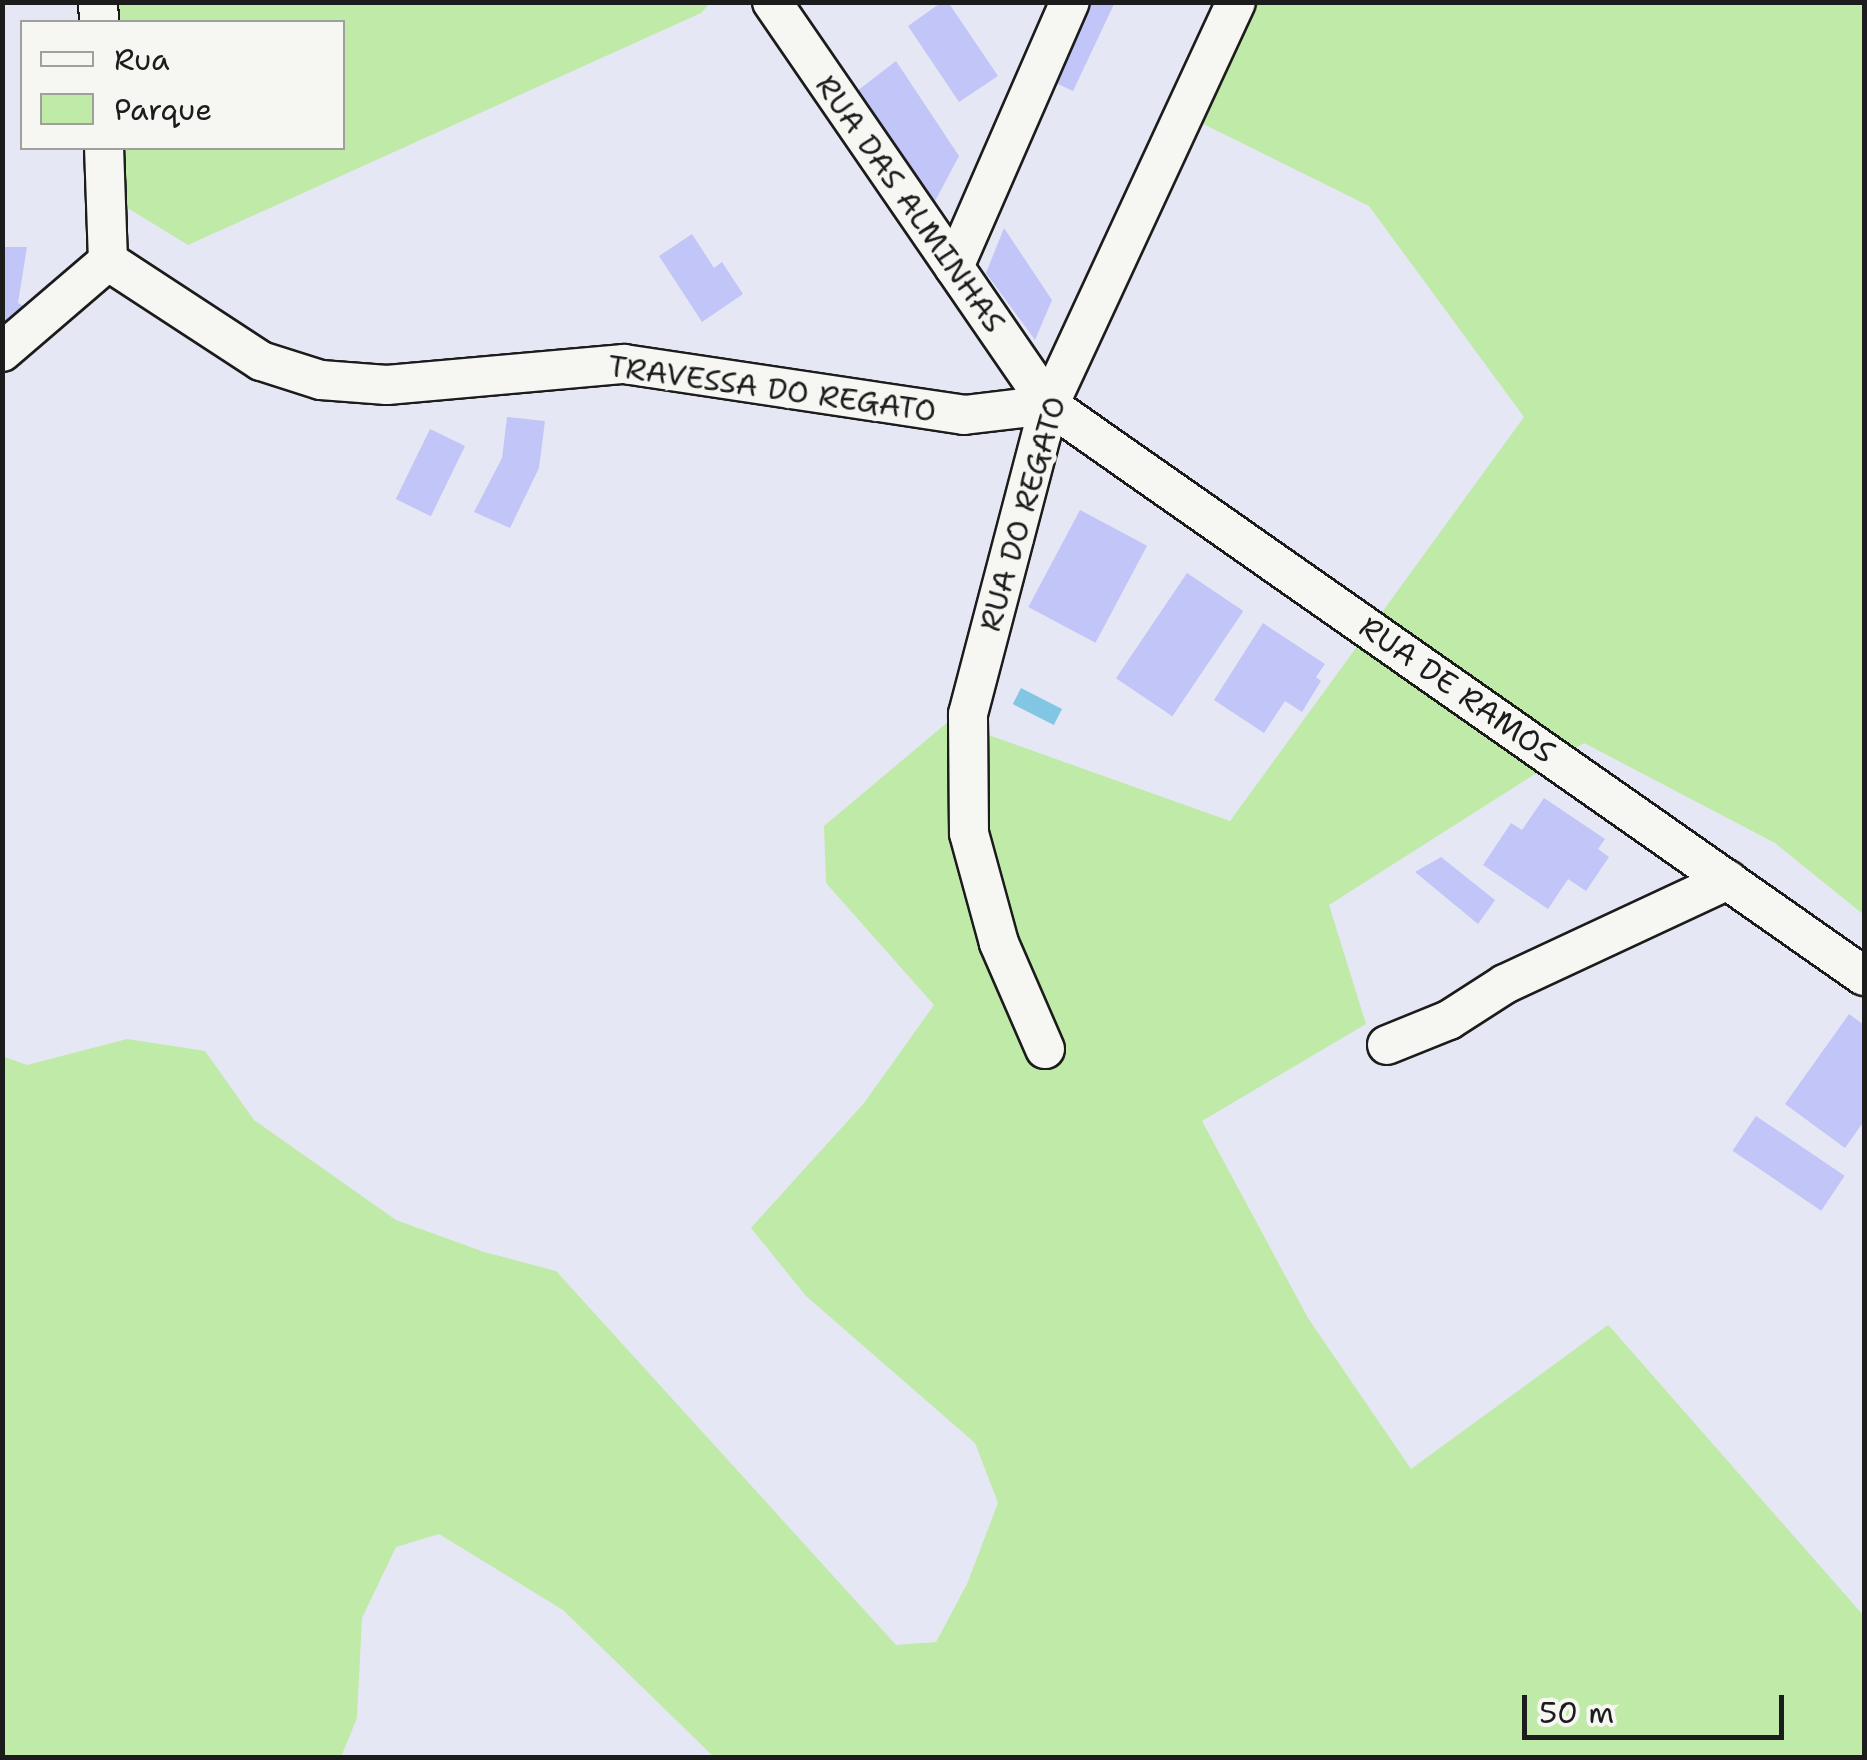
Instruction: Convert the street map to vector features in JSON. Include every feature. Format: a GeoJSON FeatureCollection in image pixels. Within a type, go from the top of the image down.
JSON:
{"type":"FeatureCollection","features":[{"type":"Feature","properties":{"kind":"street","name":"RUA DAS ALMINHAS"},"geometry":{"type":"LineString","coordinates":[[772,2],[1049,405]]}},
{"type":"Feature","properties":{"kind":"street"},"geometry":{"type":"LineString","coordinates":[[954,267],[1070,2]]}},
{"type":"Feature","properties":{"kind":"street","name":"RUA DO REGATO"},"geometry":{"type":"LineString","coordinates":[[1044,1050],[999,943],[969,834],[968,714],[1049,405],[1236,2]]}},
{"type":"Feature","properties":{"kind":"street"},"geometry":{"type":"LineString","coordinates":[[2,352],[108,261],[104,150]]}},
{"type":"Feature","properties":{"kind":"street","name":"TRAVESSA DO REGATO"},"geometry":{"type":"LineString","coordinates":[[108,261],[262,361],[322,380],[387,385],[624,364],[964,415],[1049,405]]}},
{"type":"Feature","properties":{"kind":"street","name":"RUA DE RAMOS"},"geometry":{"type":"LineString","coordinates":[[1049,405],[1864,976]]}},
{"type":"Feature","properties":{"kind":"street"},"geometry":{"type":"LineString","coordinates":[[1388,1044],[1449,1020],[1505,984],[1728,880]]}},
{"type":"Feature","properties":{"kind":"green space"},"geometry":{"type":"Polygon","coordinates":[[[103,2],[710,3],[701,13],[188,245],[126,207],[113,150],[345,150],[345,20],[101,20],[103,2]]]}},
{"type":"Feature","properties":{"kind":"green space"},"geometry":{"type":"Polygon","coordinates":[[[1259,3],[1864,3],[1864,915],[1775,843],[1584,743],[1329,905],[1366,1024],[1202,1121],[1308,1318],[1411,1469],[1608,1325],[1864,1616],[1864,1757],[714,1757],[563,1610],[439,1534],[396,1547],[362,1618],[357,1718],[341,1757],[3,1757],[2,1056],[27,1065],[127,1039],[205,1051],[254,1120],[396,1220],[484,1252],[556,1271],[896,1645],[936,1642],[967,1584],[998,1503],[975,1443],[806,1296],[751,1228],[864,1103],[934,1005],[826,883],[824,826],[949,721],[1230,821],[1524,417],[1369,206],[1169,107],[1259,3]]]}},
{"type":"Feature","properties":{"kind":"water"},"geometry":{"type":"Polygon","coordinates":[[[1021,688],[1062,709],[1054,725],[1013,704],[1021,688]]]}},
{"type":"Feature","properties":{"kind":"building"},"geometry":{"type":"Polygon","coordinates":[[[942,2],[948,2],[998,76],[959,102],[908,26],[942,2]]]}},
{"type":"Feature","properties":{"kind":"building"},"geometry":{"type":"Polygon","coordinates":[[[1080,2],[1115,2],[1073,91],[1045,78],[1080,2]]]}},
{"type":"Feature","properties":{"kind":"building"},"geometry":{"type":"Polygon","coordinates":[[[896,61],[959,156],[933,205],[857,91],[896,61]]]}},
{"type":"Feature","properties":{"kind":"building"},"geometry":{"type":"Polygon","coordinates":[[[1004,228],[1052,300],[1035,340],[986,273],[1004,228]]]}},
{"type":"Feature","properties":{"kind":"building"},"geometry":{"type":"Polygon","coordinates":[[[692,234],[714,268],[722,262],[743,294],[702,322],[659,256],[692,234]]]}},
{"type":"Feature","properties":{"kind":"building"},"geometry":{"type":"Polygon","coordinates":[[[2,247],[27,247],[18,303],[30,309],[2,333],[2,247]]]}},
{"type":"Feature","properties":{"kind":"building"},"geometry":{"type":"Polygon","coordinates":[[[507,417],[545,421],[539,468],[510,528],[474,512],[502,458],[507,417]]]}},
{"type":"Feature","properties":{"kind":"building"},"geometry":{"type":"Polygon","coordinates":[[[430,429],[465,446],[431,516],[396,499],[430,429]]]}},
{"type":"Feature","properties":{"kind":"building"},"geometry":{"type":"Polygon","coordinates":[[[1080,510],[1147,546],[1095,643],[1028,607],[1080,510]]]}},
{"type":"Feature","properties":{"kind":"building"},"geometry":{"type":"Polygon","coordinates":[[[1187,573],[1243,611],[1172,716],[1116,678],[1187,573]]]}},
{"type":"Feature","properties":{"kind":"building"},"geometry":{"type":"Polygon","coordinates":[[[1263,623],[1325,664],[1316,677],[1321,681],[1302,712],[1285,701],[1264,733],[1214,700],[1263,623]]]}},
{"type":"Feature","properties":{"kind":"building"},"geometry":{"type":"Polygon","coordinates":[[[1544,798],[1605,839],[1598,849],[1609,857],[1586,891],[1568,879],[1548,909],[1483,865],[1511,823],[1522,830],[1544,798]]]}},
{"type":"Feature","properties":{"kind":"building"},"geometry":{"type":"Polygon","coordinates":[[[1441,857],[1495,900],[1478,924],[1415,872],[1441,857]]]}},
{"type":"Feature","properties":{"kind":"building"},"geometry":{"type":"Polygon","coordinates":[[[1849,1014],[1864,1025],[1864,1121],[1845,1148],[1785,1104],[1849,1014]]]}},
{"type":"Feature","properties":{"kind":"building"},"geometry":{"type":"Polygon","coordinates":[[[1756,1116],[1845,1176],[1821,1211],[1733,1151],[1756,1116]]]}}]}
